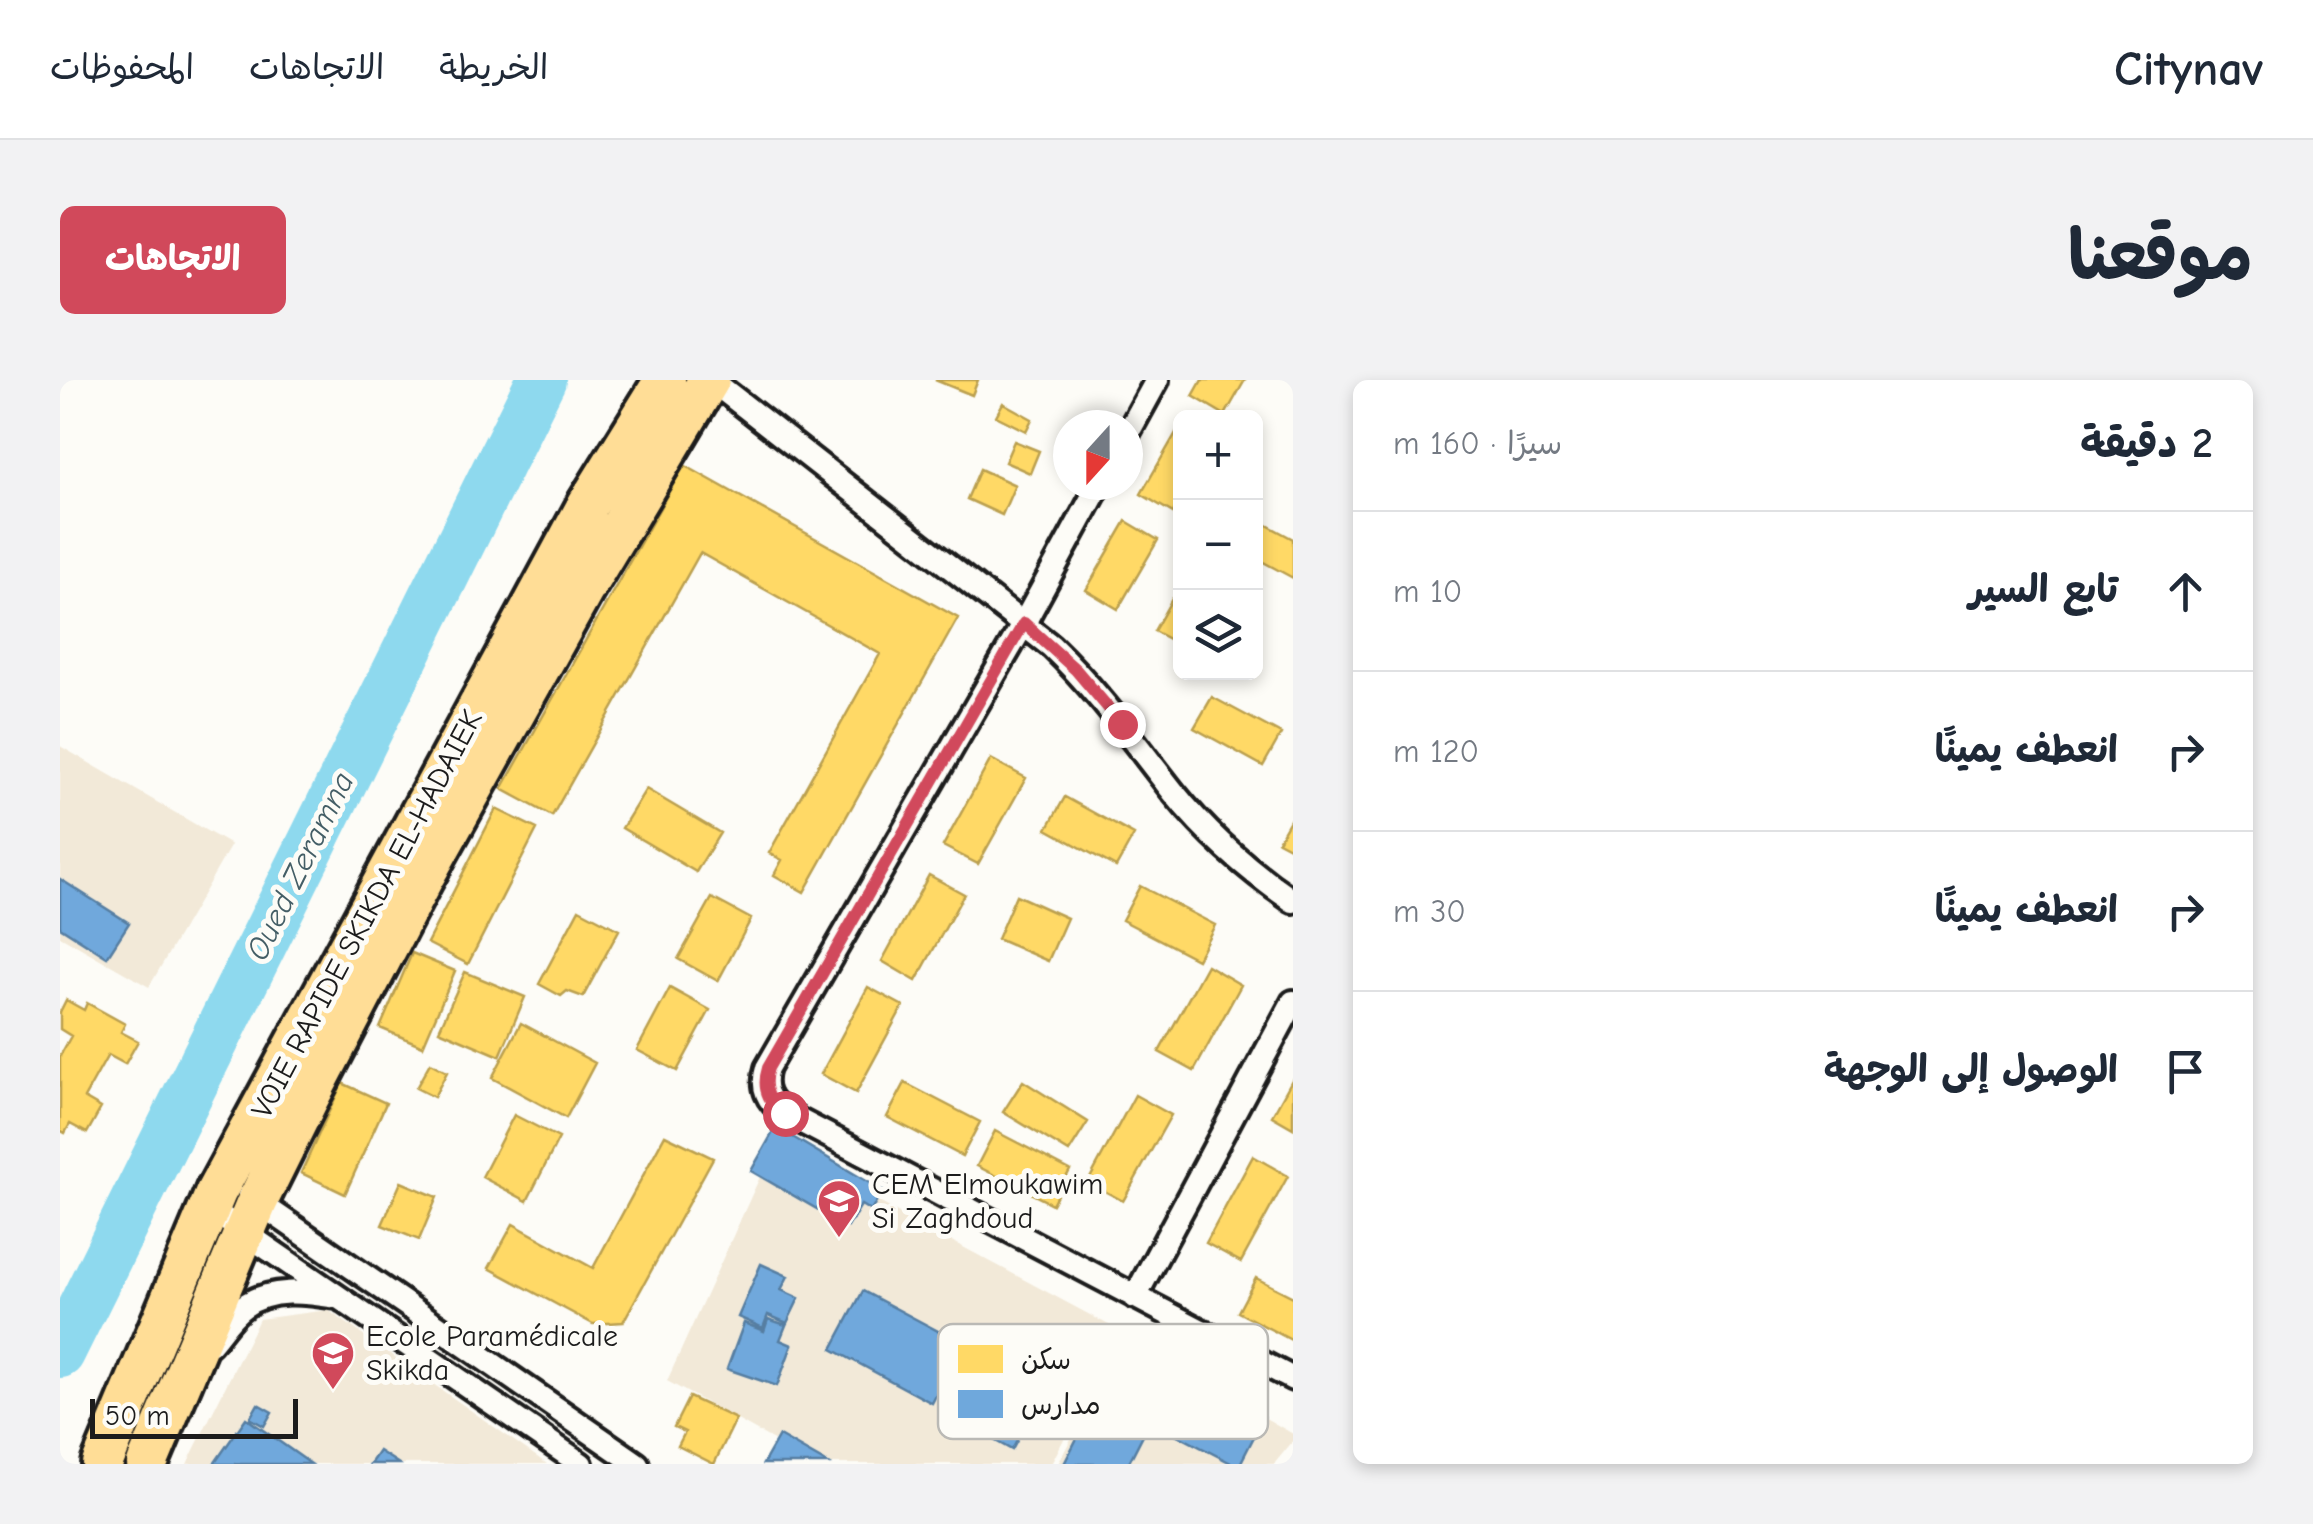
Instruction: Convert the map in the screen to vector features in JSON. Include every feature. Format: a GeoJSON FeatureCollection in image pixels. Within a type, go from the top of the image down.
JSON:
{"type":"FeatureCollection","features":[{"type":"Feature","properties":{"kind":"highway","name":"VOIE RAPIDE SKIKDA EL-HADAIEK"},"geometry":{"type":"LineString","coordinates":[[102,1464],[216,1194],[588,504],[664,380]]}},
{"type":"Feature","properties":{"kind":"highway","name":"VOIE RAPIDE SKIKDA EL-HADAIEK"},"geometry":{"type":"LineString","coordinates":[[147,1464],[251,1217],[423,878],[582,592],[709,380]]}},
{"type":"Feature","properties":{"kind":"street"},"geometry":{"type":"LineString","coordinates":[[709,380],[1024,623],[1100,697],[1206,828],[1238,859],[1293,900]]}},
{"type":"Feature","properties":{"kind":"street"},"geometry":{"type":"LineString","coordinates":[[1141,410],[1157,380]]}},
{"type":"Feature","properties":{"kind":"street"},"geometry":{"type":"LineString","coordinates":[[1092,500],[768,1068],[765,1089],[776,1107],[785,1113],[1188,1324]]}},
{"type":"Feature","properties":{"kind":"street"},"geometry":{"type":"LineString","coordinates":[[1135,1296],[1293,1002]]}},
{"type":"Feature","properties":{"kind":"street"},"geometry":{"type":"LineString","coordinates":[[216,1194],[637,1464]]}},
{"type":"Feature","properties":{"kind":"street"},"geometry":{"type":"LineString","coordinates":[[216,1194],[251,1217],[340,1297],[581,1464]]}},
{"type":"Feature","properties":{"kind":"street"},"geometry":{"type":"LineString","coordinates":[[186,1374],[241,1308],[269,1293],[340,1297]]}},
{"type":"Feature","properties":{"kind":"street"},"geometry":{"type":"LineString","coordinates":[[1268,1366],[1293,1379]]}},
{"type":"Feature","properties":{"kind":"shaded area"},"geometry":{"type":"Polygon","coordinates":[[[60,746],[231,845],[149,987],[60,936],[60,746]]]}},
{"type":"Feature","properties":{"kind":"shaded area","name":"CEM Elmoukawim Si Zaghdoud"},"geometry":{"type":"Polygon","coordinates":[[[774,1146],[1107,1324],[938,1324],[938,1439],[1064,1439],[1051,1464],[779,1464],[786,1447],[667,1381],[774,1146]]]}},
{"type":"Feature","properties":{"kind":"shaded area","name":"Ecole Paramédicale Skikda"},"geometry":{"type":"Polygon","coordinates":[[[328,1310],[547,1464],[187,1464],[259,1319],[328,1310]]]}},
{"type":"Feature","properties":{"kind":"shaded area"},"geometry":{"type":"Polygon","coordinates":[[[1268,1420],[1293,1434],[1293,1441],[1274,1464],[1058,1464],[1071,1439],[1268,1439],[1268,1420]]]}},
{"type":"Feature","properties":{"kind":"building: سكن"},"geometry":{"type":"Polygon","coordinates":[[[935,380],[978,380],[972,395],[935,380]]]}},
{"type":"Feature","properties":{"kind":"building: سكن"},"geometry":{"type":"Polygon","coordinates":[[[1202,380],[1245,380],[1228,410],[1217,410],[1193,396],[1202,380]]]}},
{"type":"Feature","properties":{"kind":"building: سكن"},"geometry":{"type":"Polygon","coordinates":[[[1003,403],[1032,419],[1026,431],[996,416],[1003,403]]]}},
{"type":"Feature","properties":{"kind":"building: سكن"},"geometry":{"type":"Polygon","coordinates":[[[1173,438],[1173,513],[1143,495],[1173,438]]]}},
{"type":"Feature","properties":{"kind":"building: سكن"},"geometry":{"type":"Polygon","coordinates":[[[1014,441],[1039,451],[1030,473],[1005,462],[1014,441]]]}},
{"type":"Feature","properties":{"kind":"building: سكن"},"geometry":{"type":"Polygon","coordinates":[[[684,465],[958,618],[804,892],[774,875],[782,860],[769,853],[880,654],[700,553],[552,816],[502,789],[684,465]]]}},
{"type":"Feature","properties":{"kind":"building: سكن"},"geometry":{"type":"Polygon","coordinates":[[[980,469],[1015,485],[1002,515],[967,499],[980,469]]]}},
{"type":"Feature","properties":{"kind":"building: سكن"},"geometry":{"type":"Polygon","coordinates":[[[1126,521],[1158,540],[1118,609],[1086,590],[1126,521]]]}},
{"type":"Feature","properties":{"kind":"building: سكن"},"geometry":{"type":"Polygon","coordinates":[[[1263,523],[1293,539],[1293,578],[1263,562],[1263,523]]]}},
{"type":"Feature","properties":{"kind":"building: سكن"},"geometry":{"type":"Polygon","coordinates":[[[1172,599],[1173,641],[1154,631],[1172,599]]]}},
{"type":"Feature","properties":{"kind":"building: سكن"},"geometry":{"type":"Polygon","coordinates":[[[1212,697],[1281,734],[1263,766],[1194,728],[1212,697]]]}},
{"type":"Feature","properties":{"kind":"building: سكن"},"geometry":{"type":"Polygon","coordinates":[[[991,759],[1026,778],[978,864],[943,846],[991,759]]]}},
{"type":"Feature","properties":{"kind":"building: سكن"},"geometry":{"type":"Polygon","coordinates":[[[646,789],[720,833],[696,872],[622,828],[646,789]]]}},
{"type":"Feature","properties":{"kind":"building: سكن"},"geometry":{"type":"Polygon","coordinates":[[[1065,797],[1134,835],[1116,867],[1047,829],[1065,797]]]}},
{"type":"Feature","properties":{"kind":"building: سكن"},"geometry":{"type":"Polygon","coordinates":[[[496,809],[537,829],[468,964],[427,943],[496,809]]]}},
{"type":"Feature","properties":{"kind":"building: سكن"},"geometry":{"type":"Polygon","coordinates":[[[1293,815],[1293,849],[1278,841],[1293,815]]]}},
{"type":"Feature","properties":{"kind":"building: سكن"},"geometry":{"type":"Polygon","coordinates":[[[929,875],[964,894],[916,981],[882,961],[929,875]]]}},
{"type":"Feature","properties":{"kind":"building: سكن"},"geometry":{"type":"Polygon","coordinates":[[[1140,886],[1215,925],[1197,959],[1122,920],[1140,886]]]}},
{"type":"Feature","properties":{"kind":"building: سكن"},"geometry":{"type":"Polygon","coordinates":[[[1016,895],[1067,918],[1048,961],[997,939],[1016,895]]]}},
{"type":"Feature","properties":{"kind":"building: سكن"},"geometry":{"type":"Polygon","coordinates":[[[712,898],[751,919],[718,981],[678,959],[712,898]]]}},
{"type":"Feature","properties":{"kind":"building: سكن"},"geometry":{"type":"Polygon","coordinates":[[[579,909],[619,930],[583,997],[567,991],[561,996],[539,984],[579,909]]]}},
{"type":"Feature","properties":{"kind":"building: سكن"},"geometry":{"type":"Polygon","coordinates":[[[412,953],[455,971],[423,1046],[380,1028],[412,953]]]}},
{"type":"Feature","properties":{"kind":"building: سكن"},"geometry":{"type":"Polygon","coordinates":[[[1207,965],[1241,985],[1194,1071],[1159,1052],[1207,965]]]}},
{"type":"Feature","properties":{"kind":"building: سكن"},"geometry":{"type":"Polygon","coordinates":[[[465,972],[525,997],[500,1056],[439,1030],[465,972]]]}},
{"type":"Feature","properties":{"kind":"building: سكن"},"geometry":{"type":"Polygon","coordinates":[[[868,987],[903,1006],[856,1093],[821,1074],[868,987]]]}},
{"type":"Feature","properties":{"kind":"building: سكن"},"geometry":{"type":"Polygon","coordinates":[[[670,988],[710,1010],[677,1071],[637,1050],[670,988]]]}},
{"type":"Feature","properties":{"kind":"building: سكن"},"geometry":{"type":"Polygon","coordinates":[[[66,1000],[84,1010],[87,1003],[125,1024],[121,1032],[138,1041],[125,1064],[108,1055],[84,1098],[101,1108],[87,1133],[70,1124],[65,1133],[60,1130],[60,1056],[71,1036],[60,1029],[60,1012],[66,1000]]]}},
{"type":"Feature","properties":{"kind":"building: سكن"},"geometry":{"type":"Polygon","coordinates":[[[521,1023],[595,1063],[566,1118],[492,1078],[521,1023]]]}},
{"type":"Feature","properties":{"kind":"building: سكن"},"geometry":{"type":"Polygon","coordinates":[[[430,1063],[447,1072],[434,1097],[416,1088],[430,1063]]]}},
{"type":"Feature","properties":{"kind":"building: سكن"},"geometry":{"type":"Polygon","coordinates":[[[1293,1078],[1293,1128],[1272,1116],[1293,1078]]]}},
{"type":"Feature","properties":{"kind":"building: سكن"},"geometry":{"type":"Polygon","coordinates":[[[1023,1081],[1088,1122],[1069,1152],[1003,1112],[1023,1081]]]}},
{"type":"Feature","properties":{"kind":"building: سكن"},"geometry":{"type":"Polygon","coordinates":[[[342,1083],[386,1103],[345,1194],[301,1173],[342,1083]]]}},
{"type":"Feature","properties":{"kind":"building: سكن"},"geometry":{"type":"Polygon","coordinates":[[[905,1083],[980,1122],[962,1156],[887,1117],[905,1083]]]}},
{"type":"Feature","properties":{"kind":"building: سكن"},"geometry":{"type":"Polygon","coordinates":[[[1135,1095],[1171,1115],[1123,1201],[1088,1182],[1135,1095]]]}},
{"type":"Feature","properties":{"kind":"building: سكن"},"geometry":{"type":"Polygon","coordinates":[[[514,1115],[559,1138],[527,1201],[482,1177],[514,1115]]]}},
{"type":"Feature","properties":{"kind":"building: سكن"},"geometry":{"type":"Polygon","coordinates":[[[995,1131],[1070,1170],[1052,1204],[977,1166],[995,1131]]]}},
{"type":"Feature","properties":{"kind":"building: سكن"},"geometry":{"type":"Polygon","coordinates":[[[665,1135],[713,1158],[623,1322],[593,1324],[489,1268],[513,1224],[593,1268],[665,1135]]]}},
{"type":"Feature","properties":{"kind":"building: سكن"},"geometry":{"type":"Polygon","coordinates":[[[1253,1156],[1288,1176],[1241,1262],[1206,1243],[1253,1156]]]}},
{"type":"Feature","properties":{"kind":"building: سكن"},"geometry":{"type":"Polygon","coordinates":[[[401,1182],[437,1197],[419,1240],[382,1225],[401,1182]]]}},
{"type":"Feature","properties":{"kind":"building: سكن"},"geometry":{"type":"Polygon","coordinates":[[[1256,1278],[1293,1297],[1293,1341],[1268,1328],[1268,1324],[1238,1312],[1256,1278]]]}},
{"type":"Feature","properties":{"kind":"building: سكن"},"geometry":{"type":"Polygon","coordinates":[[[689,1397],[736,1419],[714,1464],[678,1446],[685,1432],[674,1427],[689,1397]]]}},
{"type":"Feature","properties":{"kind":"building: مدارس"},"geometry":{"type":"Polygon","coordinates":[[[60,879],[129,923],[107,957],[60,927],[60,879]]]}},
{"type":"Feature","properties":{"kind":"building: مدارس"},"geometry":{"type":"Polygon","coordinates":[[[776,1127],[883,1191],[871,1211],[861,1205],[848,1227],[751,1171],[776,1127]]]}},
{"type":"Feature","properties":{"kind":"building: مدارس"},"geometry":{"type":"Polygon","coordinates":[[[761,1264],[788,1276],[781,1290],[799,1298],[787,1323],[768,1315],[763,1328],[738,1317],[761,1264]]]}},
{"type":"Feature","properties":{"kind":"building: مدارس"},"geometry":{"type":"Polygon","coordinates":[[[863,1291],[938,1331],[938,1392],[932,1403],[832,1349],[863,1291]]]}},
{"type":"Feature","properties":{"kind":"building: مدارس"},"geometry":{"type":"Polygon","coordinates":[[[768,1319],[786,1325],[780,1340],[792,1345],[777,1386],[727,1369],[744,1323],[764,1331],[768,1319]]]}},
{"type":"Feature","properties":{"kind":"building: مدارس"},"geometry":{"type":"Polygon","coordinates":[[[258,1404],[272,1412],[264,1426],[250,1418],[258,1404]]]}},
{"type":"Feature","properties":{"kind":"building: مدارس"},"geometry":{"type":"Polygon","coordinates":[[[246,1418],[311,1464],[214,1464],[246,1418]]]}},
{"type":"Feature","properties":{"kind":"building: مدارس"},"geometry":{"type":"Polygon","coordinates":[[[779,1436],[828,1464],[763,1464],[779,1436]]]}},
{"type":"Feature","properties":{"kind":"building: مدارس"},"geometry":{"type":"Polygon","coordinates":[[[992,1439],[1018,1439],[1012,1450],[992,1439]]]}},
{"type":"Feature","properties":{"kind":"building: مدارس"},"geometry":{"type":"Polygon","coordinates":[[[1077,1439],[1141,1439],[1128,1464],[1064,1464],[1077,1439]]]}},
{"type":"Feature","properties":{"kind":"building: مدارس"},"geometry":{"type":"Polygon","coordinates":[[[1185,1439],[1253,1439],[1240,1464],[1185,1439]]]}},
{"type":"Feature","properties":{"kind":"building: مدارس"},"geometry":{"type":"Polygon","coordinates":[[[379,1451],[399,1464],[370,1464],[379,1451]]]}},
{"type":"Feature","properties":{"kind":"waterway","name":"Oued Zeramna"},"geometry":{"type":"LineString","coordinates":[[60,1353],[541,380]]}},
{"type":"Feature","properties":{"kind":"place","name":"CEM Elmoukawim Si Zaghdoud"},"geometry":{"type":"Point","coordinates":[839,1239]}},
{"type":"Feature","properties":{"kind":"place","name":"Ecole Paramédicale Skikda"},"geometry":{"type":"Point","coordinates":[333,1391]}},
{"type":"Feature","properties":{"kind":"route"},"geometry":{"type":"LineString","coordinates":[[785,1113],[776,1107],[765,1089],[768,1068],[1024,623],[1076,670],[1122,724]]}}]}
